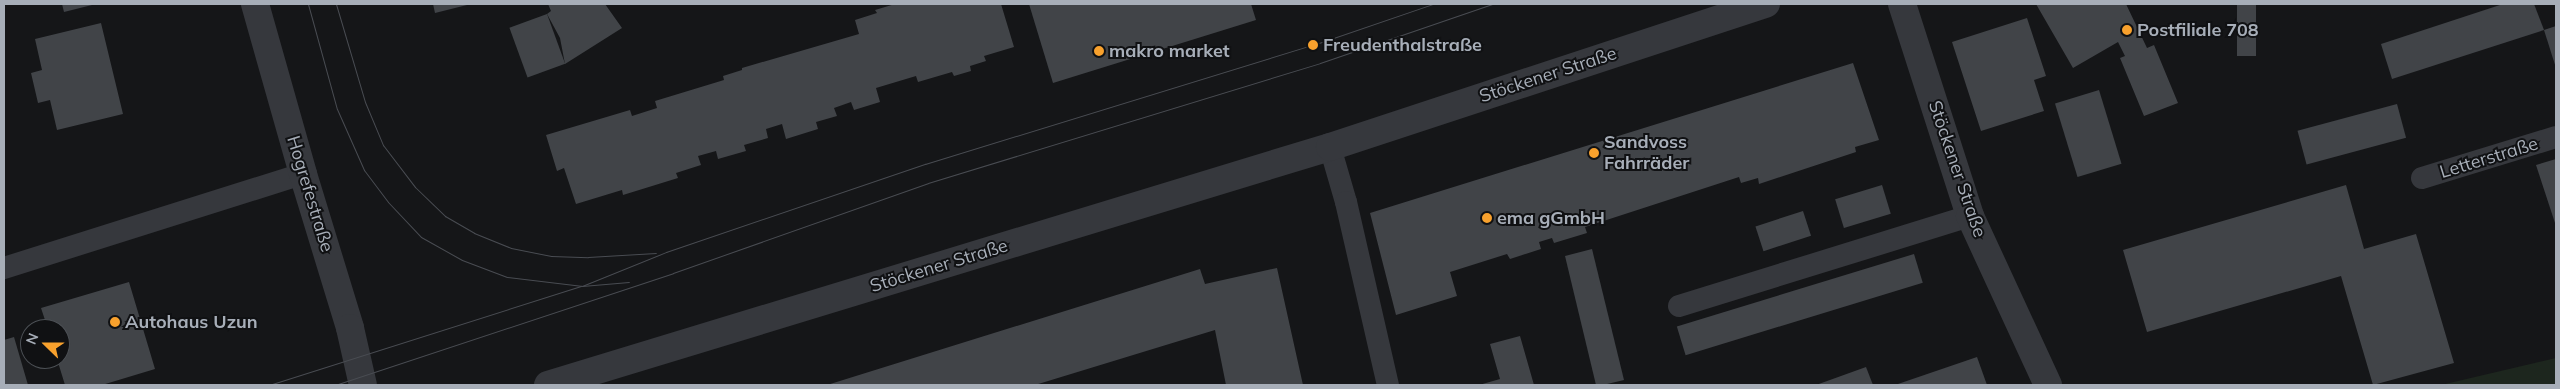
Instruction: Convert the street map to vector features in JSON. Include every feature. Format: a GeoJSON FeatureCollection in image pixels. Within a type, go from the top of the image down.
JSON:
{"type":"FeatureCollection","features":[{"type":"Feature","properties":{"kind":"street","name":"Hogrefestraße"},"geometry":{"type":"LineString","coordinates":[[255,4],[303,174],[350,328],[363,385]]}},
{"type":"Feature","properties":{"kind":"street","name":"Stöckener Straße"},"geometry":{"type":"LineString","coordinates":[[548,385],[1330,147],[1766,4]]}},
{"type":"Feature","properties":{"kind":"street","name":"Stöckener Straße"},"geometry":{"type":"LineString","coordinates":[[1902,4],[1970,216],[2048,385]]}},
{"type":"Feature","properties":{"kind":"lane","name":"Letterstraße"},"geometry":{"type":"LineString","coordinates":[[2422,178],[2556,137]]}},
{"type":"Feature","properties":{"kind":"lane"},"geometry":{"type":"LineString","coordinates":[[1330,147],[1346,202],[1388,385]]}},
{"type":"Feature","properties":{"kind":"lane"},"geometry":{"type":"LineString","coordinates":[[4,268],[303,174]]}},
{"type":"Feature","properties":{"kind":"lane"},"geometry":{"type":"LineString","coordinates":[[1679,306],[1970,216]]}},
{"type":"Feature","properties":{"kind":"shaded area"},"geometry":{"type":"Polygon","coordinates":[[[2556,358],[2556,385],[2441,385],[2556,358]]]}},
{"type":"Feature","properties":{"kind":"building"},"geometry":{"type":"Polygon","coordinates":[[[62,4],[96,4],[64,12],[62,4]]]}},
{"type":"Feature","properties":{"kind":"building"},"geometry":{"type":"Polygon","coordinates":[[[433,4],[471,4],[435,13],[433,4]]]}},
{"type":"Feature","properties":{"kind":"building"},"geometry":{"type":"Polygon","coordinates":[[[548,4],[605,4],[622,28],[565,64],[560,38],[547,14],[551,11],[548,4]]]}},
{"type":"Feature","properties":{"kind":"building"},"geometry":{"type":"Polygon","coordinates":[[[895,4],[1001,4],[1014,47],[984,56],[986,61],[970,66],[971,71],[954,76],[952,72],[918,82],[916,76],[876,88],[880,102],[854,110],[851,102],[834,108],[837,116],[816,122],[818,129],[786,139],[782,124],[766,129],[768,138],[744,145],[746,151],[718,159],[716,151],[698,156],[701,165],[676,173],[678,178],[623,195],[622,190],[576,204],[564,168],[557,171],[546,135],[630,110],[632,116],[657,108],[655,101],[724,80],[723,76],[742,70],[742,68],[859,34],[855,20],[877,13],[875,10],[895,4]]]}},
{"type":"Feature","properties":{"kind":"building","name":"makro market"},"geometry":{"type":"Polygon","coordinates":[[[1029,4],[1251,4],[1256,20],[1053,83],[1029,4]]]}},
{"type":"Feature","properties":{"kind":"building"},"geometry":{"type":"Polygon","coordinates":[[[2036,4],[2126,4],[2147,48],[2154,45],[2178,103],[2144,116],[2120,58],[2125,56],[2118,42],[2073,68],[2036,4]]]}},
{"type":"Feature","properties":{"kind":"building"},"geometry":{"type":"Polygon","coordinates":[[[2237,4],[2256,4],[2256,56],[2237,56],[2237,4]]]}},
{"type":"Feature","properties":{"kind":"building"},"geometry":{"type":"Polygon","coordinates":[[[2503,4],[2534,4],[2544,30],[2392,79],[2381,44],[2503,4]]]}},
{"type":"Feature","properties":{"kind":"building"},"geometry":{"type":"Polygon","coordinates":[[[547,14],[565,64],[528,77],[509,28],[547,14]]]}},
{"type":"Feature","properties":{"kind":"building"},"geometry":{"type":"Polygon","coordinates":[[[2027,18],[2046,76],[2034,80],[2044,111],[1981,131],[1952,42],[2027,18]]]}},
{"type":"Feature","properties":{"kind":"building"},"geometry":{"type":"Polygon","coordinates":[[[101,23],[123,114],[57,130],[50,100],[38,103],[31,73],[42,70],[35,39],[101,23]]]}},
{"type":"Feature","properties":{"kind":"building"},"geometry":{"type":"Polygon","coordinates":[[[2556,26],[2556,68],[2544,30],[2556,26]]]}},
{"type":"Feature","properties":{"kind":"building"},"geometry":{"type":"Polygon","coordinates":[[[1853,63],[1879,140],[1855,147],[1856,152],[1759,184],[1758,178],[1741,183],[1739,177],[1585,227],[1587,233],[1554,243],[1552,238],[1539,242],[1541,249],[1510,259],[1507,254],[1450,272],[1457,296],[1396,315],[1370,213],[1853,63]]]}},
{"type":"Feature","properties":{"kind":"building"},"geometry":{"type":"Polygon","coordinates":[[[2099,90],[2122,164],[2078,177],[2055,103],[2099,90]]]}},
{"type":"Feature","properties":{"kind":"building"},"geometry":{"type":"Polygon","coordinates":[[[2397,104],[2406,138],[2307,164],[2298,131],[2397,104]]]}},
{"type":"Feature","properties":{"kind":"building"},"geometry":{"type":"Polygon","coordinates":[[[2556,159],[2556,226],[2536,165],[2556,159]]]}},
{"type":"Feature","properties":{"kind":"building"},"geometry":{"type":"Polygon","coordinates":[[[1882,185],[1891,214],[1844,228],[1835,199],[1882,185]]]}},
{"type":"Feature","properties":{"kind":"building"},"geometry":{"type":"Polygon","coordinates":[[[2346,185],[2364,249],[2416,234],[2454,363],[2373,385],[2341,276],[2147,332],[2123,250],[2346,185]]]}},
{"type":"Feature","properties":{"kind":"building"},"geometry":{"type":"Polygon","coordinates":[[[1803,211],[1811,236],[1763,251],[1755,226],[1803,211]]]}},
{"type":"Feature","properties":{"kind":"building"},"geometry":{"type":"Polygon","coordinates":[[[1592,249],[1624,380],[1603,385],[1596,385],[1565,256],[1592,249]]]}},
{"type":"Feature","properties":{"kind":"building"},"geometry":{"type":"Polygon","coordinates":[[[1914,254],[1923,283],[1686,355],[1677,327],[1914,254]]]}},
{"type":"Feature","properties":{"kind":"building"},"geometry":{"type":"Polygon","coordinates":[[[1277,268],[1303,385],[1226,385],[1215,330],[1035,385],[827,385],[1200,269],[1205,284],[1277,268]]]}},
{"type":"Feature","properties":{"kind":"building"},"geometry":{"type":"Polygon","coordinates":[[[129,282],[155,369],[102,385],[65,385],[60,369],[70,369],[70,319],[45,319],[41,308],[129,282]]]}},
{"type":"Feature","properties":{"kind":"building"},"geometry":{"type":"Polygon","coordinates":[[[1520,336],[1534,385],[1479,385],[1500,379],[1490,344],[1520,336]]]}},
{"type":"Feature","properties":{"kind":"building"},"geometry":{"type":"Polygon","coordinates":[[[14,337],[20,358],[20,369],[23,369],[28,385],[4,385],[4,340],[14,337]]]}},
{"type":"Feature","properties":{"kind":"building"},"geometry":{"type":"Polygon","coordinates":[[[1977,357],[1987,385],[1895,385],[1977,357]]]}},
{"type":"Feature","properties":{"kind":"building"},"geometry":{"type":"Polygon","coordinates":[[[1866,367],[1873,385],[1816,385],[1866,367]]]}},
{"type":"Feature","properties":{"kind":"tram line"},"geometry":{"type":"LineString","coordinates":[[308,4],[337,109],[364,170],[388,202],[421,237],[462,260],[507,277],[582,286],[629,282]]}},
{"type":"Feature","properties":{"kind":"tram line"},"geometry":{"type":"LineString","coordinates":[[336,4],[365,102],[383,145],[415,187],[445,216],[474,233],[511,248],[551,256],[588,257],[656,253]]}},
{"type":"Feature","properties":{"kind":"tram line"},"geometry":{"type":"LineString","coordinates":[[269,385],[582,286],[666,252],[925,164],[1313,45],[1433,4]]}},
{"type":"Feature","properties":{"kind":"tram line"},"geometry":{"type":"LineString","coordinates":[[335,385],[673,273],[928,183],[1320,63],[1492,4]]}},
{"type":"Feature","properties":{"kind":"place","name":"Postfiliale 708"},"geometry":{"type":"Point","coordinates":[2127,30]}},
{"type":"Feature","properties":{"kind":"place","name":"Freudenthalstraße"},"geometry":{"type":"Point","coordinates":[1313,45]}},
{"type":"Feature","properties":{"kind":"place","name":"makro market"},"geometry":{"type":"Point","coordinates":[1099,51]}},
{"type":"Feature","properties":{"kind":"place","name":"Sandvoss Fahrräder"},"geometry":{"type":"Point","coordinates":[1594,153]}},
{"type":"Feature","properties":{"kind":"place","name":"ema gGmbH"},"geometry":{"type":"Point","coordinates":[1487,218]}},
{"type":"Feature","properties":{"kind":"place","name":"Autohaus Uzun"},"geometry":{"type":"Point","coordinates":[115,322]}}]}
